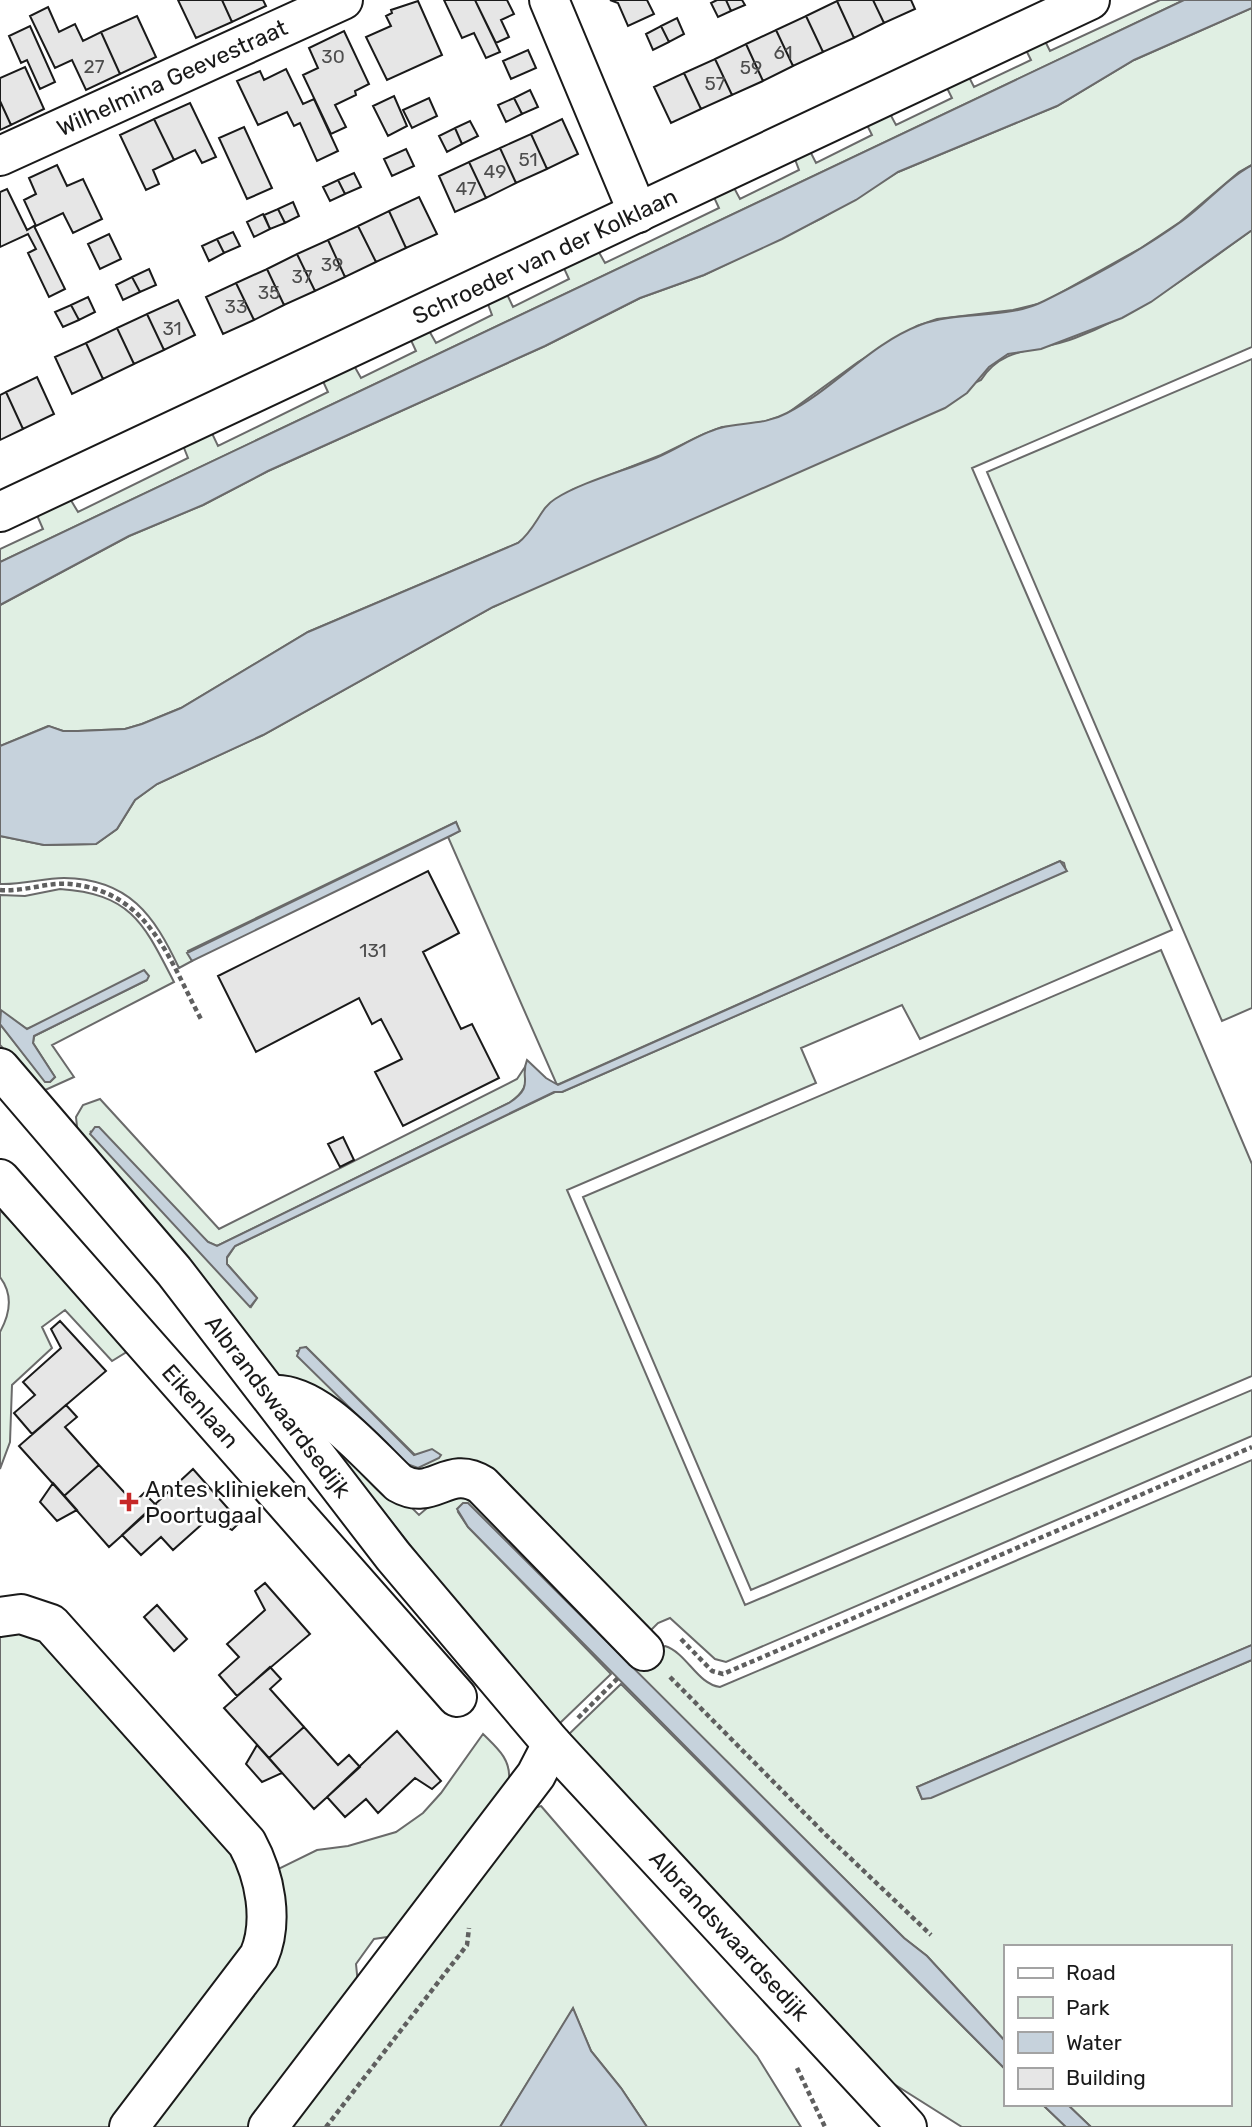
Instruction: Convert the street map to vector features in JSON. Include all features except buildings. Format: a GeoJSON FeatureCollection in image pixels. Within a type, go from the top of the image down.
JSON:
{"type":"FeatureCollection","features":[{"type":"Feature","properties":{"kind":"street","name":"Wilhelmina Geevestraat"},"geometry":{"type":"LineString","coordinates":[[0,156],[343,0]]}},
{"type":"Feature","properties":{"kind":"street"},"geometry":{"type":"LineString","coordinates":[[549,0],[638,213]]}},
{"type":"Feature","properties":{"kind":"street","name":"Schroeder van der Kolklaan"},"geometry":{"type":"LineString","coordinates":[[0,512],[1090,0]]}},
{"type":"Feature","properties":{"kind":"street","name":"Albrandswaardsedijk"},"geometry":{"type":"LineString","coordinates":[[0,1068],[110,1193],[271,1395],[393,1556],[561,1736],[907,2127]]}},
{"type":"Feature","properties":{"kind":"street","name":"Eikenlaan"},"geometry":{"type":"LineString","coordinates":[[0,1179],[457,1697]]}},
{"type":"Feature","properties":{"kind":"street"},"geometry":{"type":"LineString","coordinates":[[271,1395],[283,1393],[297,1397],[315,1408],[399,1483],[411,1490],[424,1490],[455,1477],[473,1479],[482,1485],[644,1651]]}},
{"type":"Feature","properties":{"kind":"street"},"geometry":{"type":"LineString","coordinates":[[0,1617],[21,1614],[51,1624],[247,1843],[261,1871],[267,1930],[259,1956],[129,2127]]}},
{"type":"Feature","properties":{"kind":"street"},"geometry":{"type":"LineString","coordinates":[[268,2127],[536,1775],[561,1736]]}},
{"type":"Feature","properties":{"kind":"path"},"geometry":{"type":"LineString","coordinates":[[0,890],[70,884],[121,900],[136,910],[156,933],[202,1021]]}},
{"type":"Feature","properties":{"kind":"path"},"geometry":{"type":"LineString","coordinates":[[931,1935],[826,1835],[644,1651],[660,1636],[675,1634],[712,1671],[723,1674],[1252,1447]]}},
{"type":"Feature","properties":{"kind":"path"},"geometry":{"type":"LineString","coordinates":[[561,1736],[611,1686]]}},
{"type":"Feature","properties":{"kind":"path"},"geometry":{"type":"LineString","coordinates":[[326,2127],[467,1945],[472,1909],[458,1878]]}},
{"type":"Feature","properties":{"kind":"green space"},"geometry":{"type":"Polygon","coordinates":[[[1160,0],[1184,0],[0,562],[0,549],[43,529],[36,513],[69,497],[78,512],[188,458],[182,443],[210,429],[218,446],[328,392],[321,377],[352,362],[361,378],[416,351],[409,336],[427,327],[436,343],[492,315],[486,299],[505,290],[513,307],[569,279],[562,264],[596,247],[605,263],[719,208],[712,193],[732,184],[740,199],[799,170],[793,154],[808,147],[816,163],[872,135],[865,121],[888,110],[896,125],[952,98],[945,84],[967,73],[974,87],[1031,60],[1024,46],[1043,37],[1050,51],[1160,0]]]}},
{"type":"Feature","properties":{"kind":"green space"},"geometry":{"type":"Polygon","coordinates":[[[1252,8],[1252,165],[1239,172],[1180,222],[1141,248],[1042,303],[1013,310],[937,319],[917,326],[858,362],[785,415],[754,425],[722,427],[661,455],[572,490],[542,513],[533,532],[518,543],[308,632],[181,708],[125,729],[63,731],[48,726],[0,746],[0,605],[129,536],[203,505],[268,471],[545,346],[640,298],[704,275],[822,218],[898,172],[1057,106],[1134,60],[1252,8]]]}},
{"type":"Feature","properties":{"kind":"green space"},"geometry":{"type":"Polygon","coordinates":[[[1252,230],[1252,347],[972,468],[1172,930],[920,1039],[902,1005],[801,1048],[816,1083],[567,1190],[745,1605],[1252,1390],[1252,1436],[726,1662],[715,1659],[670,1618],[658,1623],[645,1636],[483,1473],[420,1478],[272,1370],[78,1136],[76,1117],[83,1105],[100,1099],[219,1229],[517,1079],[525,1067],[524,1088],[509,1103],[217,1246],[208,1242],[90,1131],[251,1307],[257,1298],[227,1264],[227,1258],[235,1246],[555,1092],[562,1092],[1066,871],[1064,863],[1060,861],[557,1085],[448,837],[459,831],[456,822],[188,951],[192,961],[179,968],[149,916],[136,903],[106,885],[64,878],[0,884],[0,836],[44,845],[96,844],[117,829],[135,800],[157,784],[263,735],[493,607],[981,380],[990,369],[1011,355],[1062,342],[1099,328],[1167,290],[1252,230]],[[306,1347],[297,1351],[415,1455],[306,1347]]]}},
{"type":"Feature","properties":{"kind":"green space"},"geometry":{"type":"Polygon","coordinates":[[[1252,359],[1252,1008],[1222,1021],[987,472],[1252,359]]]}},
{"type":"Feature","properties":{"kind":"green space"},"geometry":{"type":"Polygon","coordinates":[[[60,889],[104,897],[120,905],[144,928],[174,982],[52,1045],[74,1077],[43,1091],[0,1045],[0,1024],[45,1081],[50,1082],[55,1077],[33,1043],[34,1036],[147,980],[27,1029],[0,1011],[0,895],[25,896],[60,889]]]}},
{"type":"Feature","properties":{"kind":"green space"},"geometry":{"type":"Polygon","coordinates":[[[1161,950],[1252,1164],[1252,1376],[751,1590],[583,1197],[1161,950]]]}},
{"type":"Feature","properties":{"kind":"green space"},"geometry":{"type":"Polygon","coordinates":[[[0,1210],[133,1348],[112,1361],[65,1310],[42,1327],[52,1348],[12,1385],[10,1442],[0,1469],[0,1332],[9,1304],[7,1290],[0,1277],[0,1210]]]}},
{"type":"Feature","properties":{"kind":"green space"},"geometry":{"type":"Polygon","coordinates":[[[305,1413],[341,1438],[419,1515],[448,1490],[459,1489],[633,1655],[626,1662],[468,1504],[458,1512],[468,1527],[611,1674],[559,1724],[484,1638],[305,1413]]]}},
{"type":"Feature","properties":{"kind":"green space"},"geometry":{"type":"Polygon","coordinates":[[[1252,1460],[1252,1645],[917,1787],[922,1799],[931,1797],[1252,1660],[1252,2127],[1091,2127],[1069,2106],[1231,2106],[1231,1945],[1004,1945],[1004,2040],[927,1956],[904,1938],[633,1669],[665,1646],[680,1655],[698,1675],[720,1687],[1252,1460]]]}},
{"type":"Feature","properties":{"kind":"green space"},"geometry":{"type":"Polygon","coordinates":[[[25,1624],[238,1848],[257,1933],[116,2127],[0,2127],[0,1628],[25,1624]]]}},
{"type":"Feature","properties":{"kind":"green space"},"geometry":{"type":"Polygon","coordinates":[[[621,1684],[1004,2068],[1004,2106],[1044,2106],[1066,2127],[962,2127],[867,2067],[568,1735],[621,1684]]]}},
{"type":"Feature","properties":{"kind":"green space"},"geometry":{"type":"Polygon","coordinates":[[[483,1734],[505,1760],[509,1780],[394,1936],[374,1939],[356,1964],[358,1984],[249,2127],[142,2127],[272,1956],[272,1872],[317,1850],[348,1846],[396,1832],[423,1813],[441,1793],[483,1734]]]}},
{"type":"Feature","properties":{"kind":"green space"},"geometry":{"type":"Polygon","coordinates":[[[541,1806],[757,2056],[801,2127],[647,2127],[621,2088],[591,2051],[573,2009],[500,2127],[292,2127],[491,1853],[525,1810],[541,1806]]]}},
{"type":"Feature","properties":{"kind":"water"},"geometry":{"type":"Polygon","coordinates":[[[1184,0],[1252,0],[1252,8],[1134,60],[1057,106],[898,172],[856,200],[782,239],[704,275],[640,298],[545,346],[268,471],[203,505],[129,536],[0,605],[0,562],[1184,0]]]}},
{"type":"Feature","properties":{"kind":"water"},"geometry":{"type":"Polygon","coordinates":[[[1252,165],[1252,230],[1151,302],[1122,318],[1041,349],[1008,354],[989,367],[967,393],[945,408],[493,607],[263,735],[157,784],[135,800],[117,829],[96,844],[44,845],[0,836],[0,746],[49,726],[63,731],[125,729],[181,708],[308,632],[518,543],[550,503],[566,493],[658,457],[712,431],[770,420],[787,413],[821,392],[868,355],[902,333],[935,320],[1030,307],[1062,292],[1166,232],[1233,177],[1252,165]]]}},
{"type":"Feature","properties":{"kind":"water"},"geometry":{"type":"Polygon","coordinates":[[[456,822],[460,831],[448,837],[192,961],[187,953],[456,822]]]}},
{"type":"Feature","properties":{"kind":"water"},"geometry":{"type":"Polygon","coordinates":[[[1060,861],[1067,871],[562,1092],[554,1092],[235,1246],[227,1257],[227,1264],[257,1298],[250,1307],[90,1134],[95,1127],[99,1127],[208,1242],[217,1246],[509,1103],[522,1091],[527,1060],[558,1085],[1060,861]]]}},
{"type":"Feature","properties":{"kind":"water"},"geometry":{"type":"Polygon","coordinates":[[[144,970],[149,976],[147,980],[34,1036],[33,1043],[55,1077],[50,1082],[45,1082],[0,1024],[1,1010],[27,1029],[144,970]]]}},
{"type":"Feature","properties":{"kind":"water"},"geometry":{"type":"Polygon","coordinates":[[[306,1347],[414,1455],[432,1449],[441,1455],[439,1458],[418,1468],[407,1464],[297,1356],[300,1348],[306,1347]]]}},
{"type":"Feature","properties":{"kind":"water"},"geometry":{"type":"Polygon","coordinates":[[[463,1503],[468,1503],[904,1938],[927,1956],[1004,2040],[1004,2068],[468,1527],[457,1509],[463,1503]]]}},
{"type":"Feature","properties":{"kind":"water"},"geometry":{"type":"Polygon","coordinates":[[[1252,1645],[1252,1660],[931,1798],[922,1799],[917,1787],[1252,1645]]]}},
{"type":"Feature","properties":{"kind":"water"},"geometry":{"type":"Polygon","coordinates":[[[573,2008],[591,2051],[621,2088],[647,2127],[500,2127],[573,2008]]]}},
{"type":"Feature","properties":{"kind":"water"},"geometry":{"type":"Polygon","coordinates":[[[1044,2106],[1069,2106],[1091,2127],[1066,2127],[1044,2106]]]}},
{"type":"Feature","properties":{"kind":"place","name":"Antes klinieken Poortugaal"},"geometry":{"type":"Point","coordinates":[129,1502]}}]}
